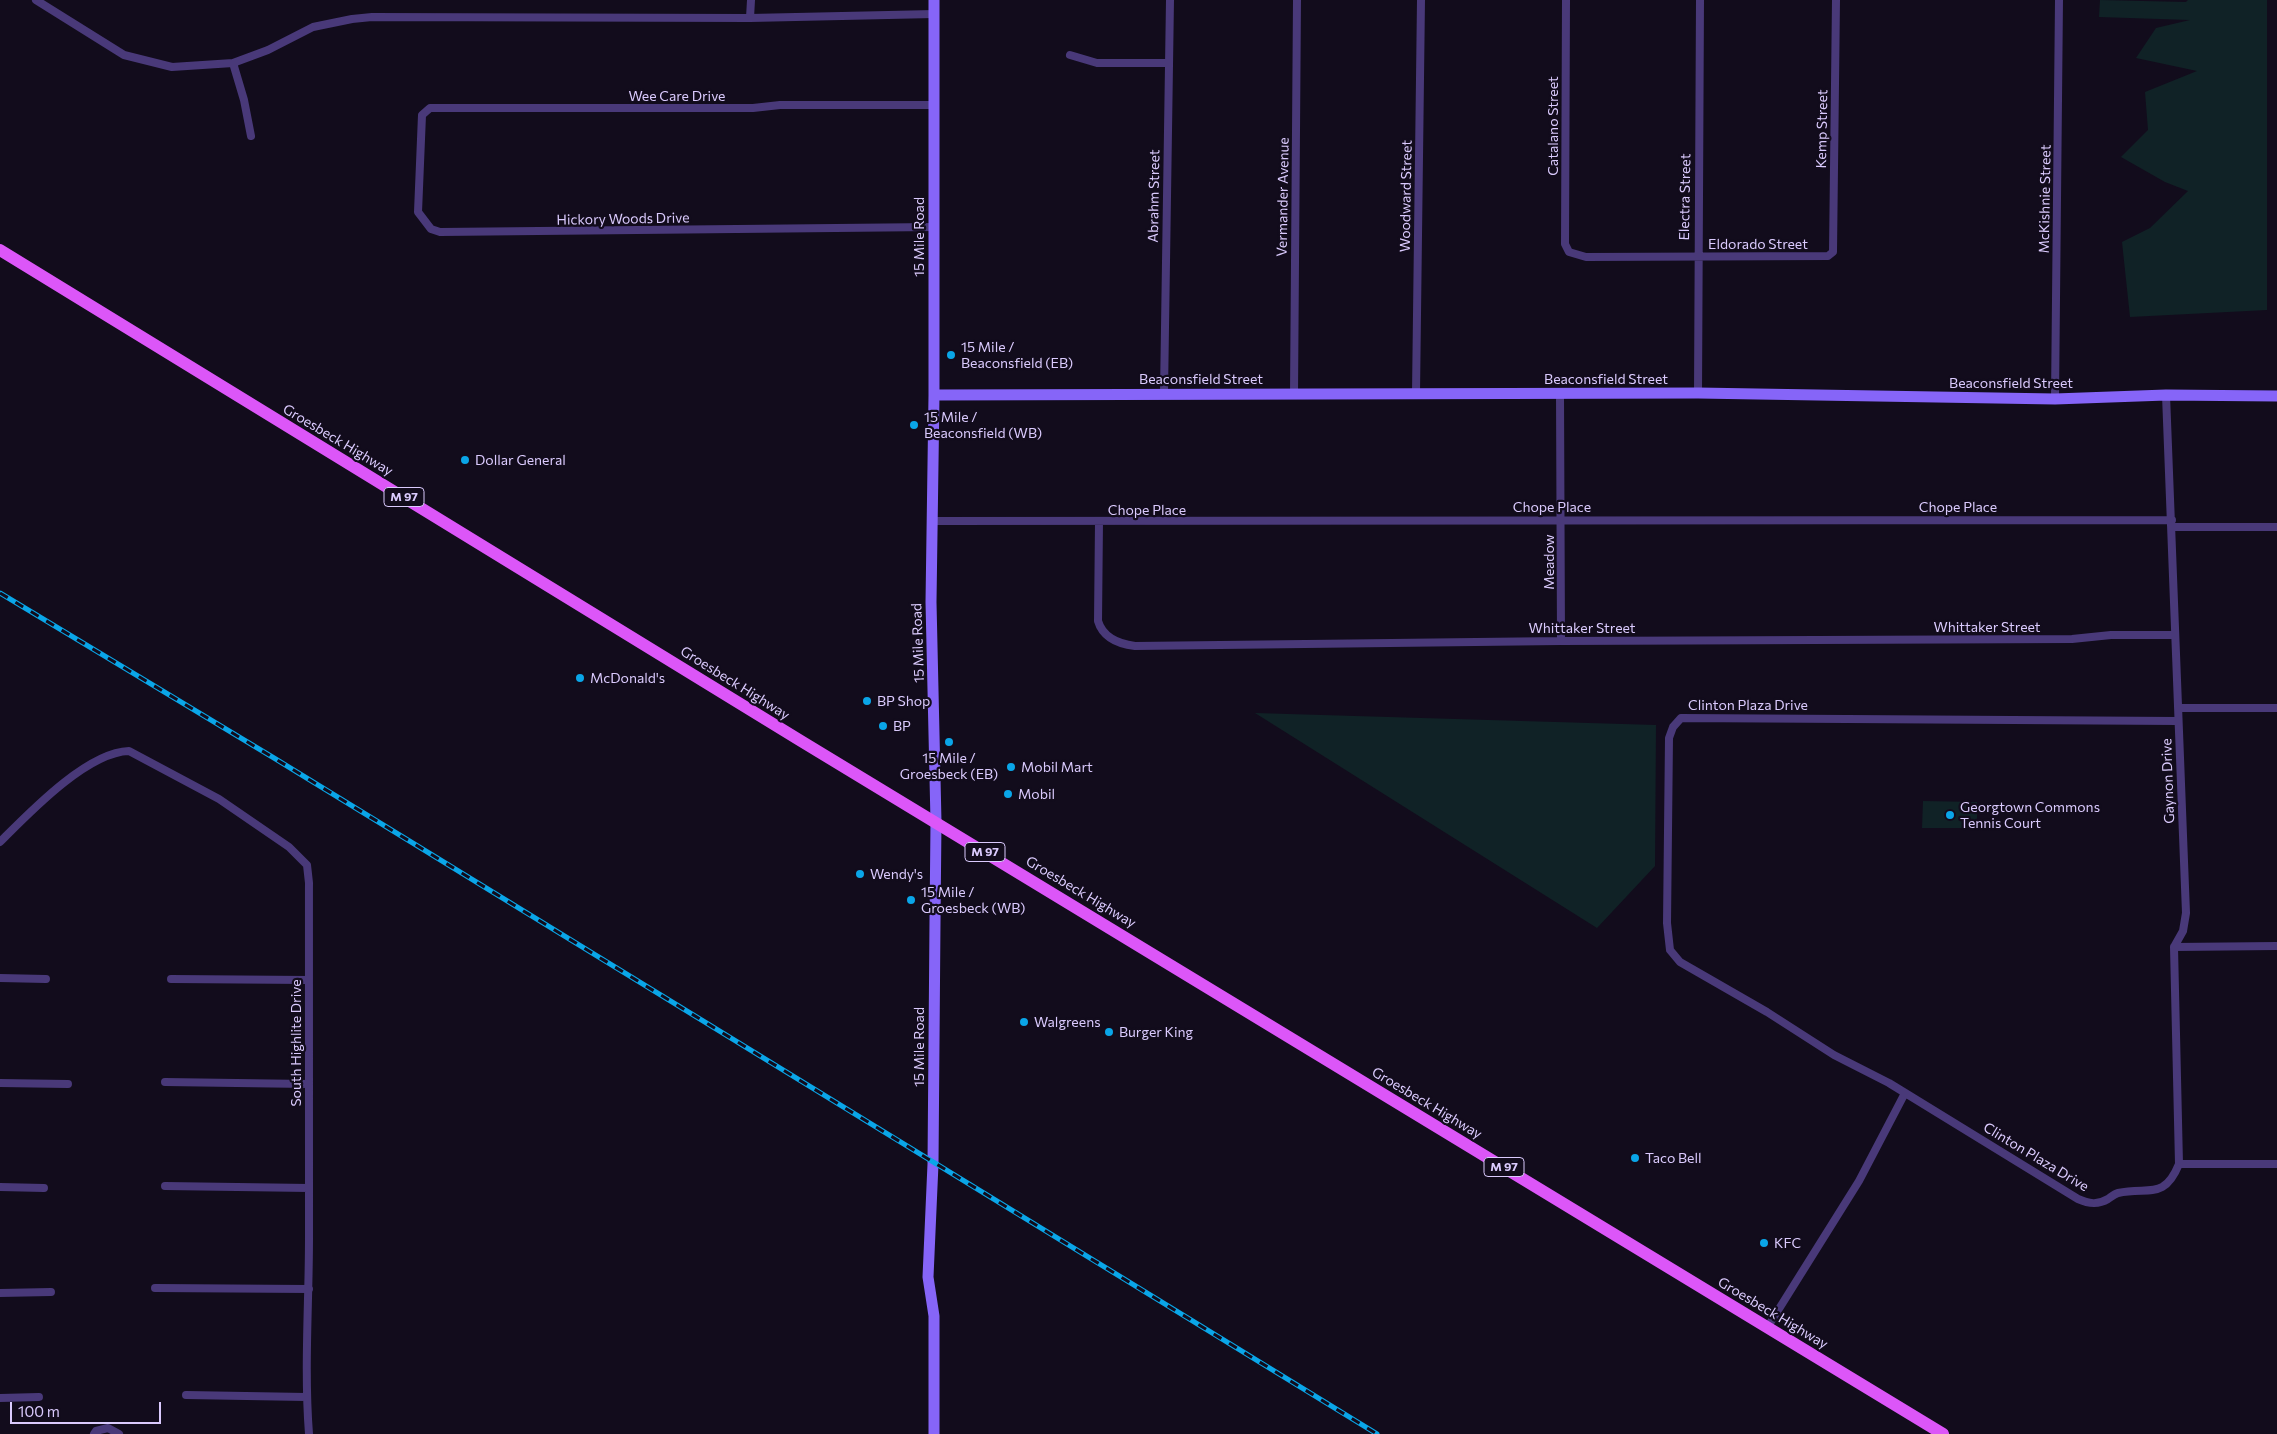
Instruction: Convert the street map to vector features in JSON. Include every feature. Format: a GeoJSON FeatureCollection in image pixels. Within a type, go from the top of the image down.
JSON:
{"type":"FeatureCollection","features":[{"type":"Feature","properties":{"kind":"main road","name":"15 Mile Road"},"geometry":{"type":"LineString","coordinates":[[934,0],[934,395],[931,602],[936,822],[934,1164],[928,1277],[934,1316],[934,1434]]}},
{"type":"Feature","properties":{"kind":"main road","name":"Groesbeck Highway"},"geometry":{"type":"LineString","coordinates":[[0,250],[1943,1434]]}},
{"type":"Feature","properties":{"kind":"main road","name":"Beaconsfield Street"},"geometry":{"type":"LineString","coordinates":[[934,395],[1698,393],[2055,399],[2166,395],[2277,396]]}},
{"type":"Feature","properties":{"kind":"street"},"geometry":{"type":"LineString","coordinates":[[36,0],[124,55],[172,67],[233,63],[268,50],[313,27],[352,19],[750,18],[934,14]]}},
{"type":"Feature","properties":{"kind":"street"},"geometry":{"type":"LineString","coordinates":[[750,18],[751,0]]}},
{"type":"Feature","properties":{"kind":"street","name":"Abrahm Street"},"geometry":{"type":"LineString","coordinates":[[1164,393],[1170,0]]}},
{"type":"Feature","properties":{"kind":"street","name":"Vermander Avenue"},"geometry":{"type":"LineString","coordinates":[[1294,394],[1297,0]]}},
{"type":"Feature","properties":{"kind":"street","name":"Woodward Street"},"geometry":{"type":"LineString","coordinates":[[1416,393],[1420,0]]}},
{"type":"Feature","properties":{"kind":"street","name":"Catalano Street"},"geometry":{"type":"LineString","coordinates":[[1566,0],[1565,244],[1569,252]]}},
{"type":"Feature","properties":{"kind":"street","name":"Electra Street"},"geometry":{"type":"LineString","coordinates":[[1698,393],[1697,256],[1700,0]]}},
{"type":"Feature","properties":{"kind":"street","name":"Kemp Street"},"geometry":{"type":"LineString","coordinates":[[1828,256],[1833,252],[1836,0]]}},
{"type":"Feature","properties":{"kind":"street","name":"McKishnie Street"},"geometry":{"type":"LineString","coordinates":[[2055,399],[2060,0]]}},
{"type":"Feature","properties":{"kind":"street"},"geometry":{"type":"LineString","coordinates":[[1070,54],[1097,63],[1169,63]]}},
{"type":"Feature","properties":{"kind":"street"},"geometry":{"type":"LineString","coordinates":[[233,63],[244,100],[251,136]]}},
{"type":"Feature","properties":{"kind":"street","name":"Wee Care Drive"},"geometry":{"type":"LineString","coordinates":[[422,115],[430,108],[753,108],[780,105],[935,105]]}},
{"type":"Feature","properties":{"kind":"street","name":"Hickory Woods Drive"},"geometry":{"type":"LineString","coordinates":[[422,115],[418,212],[431,230],[440,232],[934,227]]}},
{"type":"Feature","properties":{"kind":"street","name":"Eldorado Street"},"geometry":{"type":"LineString","coordinates":[[1569,252],[1586,257],[1828,256]]}},
{"type":"Feature","properties":{"kind":"street","name":"Meadow"},"geometry":{"type":"LineString","coordinates":[[1560,394],[1561,641]]}},
{"type":"Feature","properties":{"kind":"street","name":"Gaynon Drive"},"geometry":{"type":"LineString","coordinates":[[2166,395],[2173,523],[2175,635],[2186,913],[2183,931],[2174,947],[2179,1164]]}},
{"type":"Feature","properties":{"kind":"street","name":"Chope Place"},"geometry":{"type":"LineString","coordinates":[[933,522],[1562,519],[2173,523],[2277,527]]}},
{"type":"Feature","properties":{"kind":"street","name":"Whittaker Street"},"geometry":{"type":"LineString","coordinates":[[1098,522],[1098,621],[1104,633],[1118,643],[1125,645],[2072,639],[2112,635],[2175,635]]}},
{"type":"Feature","properties":{"kind":"street"},"geometry":{"type":"LineString","coordinates":[[2178,708],[2277,708]]}},
{"type":"Feature","properties":{"kind":"street","name":"Clinton Plaza Drive"},"geometry":{"type":"LineString","coordinates":[[2178,720],[1686,717],[1676,721],[1669,738],[1668,923],[1669,944],[1674,956],[1680,962],[1767,1012],[1834,1055],[1905,1093],[2086,1202],[2100,1203],[2117,1194],[2151,1192],[2168,1182],[2174,1176],[2179,1164]]}},
{"type":"Feature","properties":{"kind":"street","name":"South Highlite Drive"},"geometry":{"type":"LineString","coordinates":[[0,842],[59,787],[83,768],[107,755],[129,751],[219,799],[300,856],[307,865],[309,883],[309,1289],[306,1397],[309,1434]]}},
{"type":"Feature","properties":{"kind":"street"},"geometry":{"type":"LineString","coordinates":[[2174,947],[2277,946]]}},
{"type":"Feature","properties":{"kind":"street"},"geometry":{"type":"LineString","coordinates":[[0,978],[46,979]]}},
{"type":"Feature","properties":{"kind":"street"},"geometry":{"type":"LineString","coordinates":[[171,979],[308,980]]}},
{"type":"Feature","properties":{"kind":"street"},"geometry":{"type":"LineString","coordinates":[[165,1082],[308,1084]]}},
{"type":"Feature","properties":{"kind":"street"},"geometry":{"type":"LineString","coordinates":[[0,1083],[68,1084]]}},
{"type":"Feature","properties":{"kind":"street"},"geometry":{"type":"LineString","coordinates":[[1768,1328],[1859,1181],[1905,1093]]}},
{"type":"Feature","properties":{"kind":"street"},"geometry":{"type":"LineString","coordinates":[[2179,1164],[2277,1164]]}},
{"type":"Feature","properties":{"kind":"street"},"geometry":{"type":"LineString","coordinates":[[165,1186],[309,1188]]}},
{"type":"Feature","properties":{"kind":"street"},"geometry":{"type":"LineString","coordinates":[[0,1187],[44,1188]]}},
{"type":"Feature","properties":{"kind":"street"},"geometry":{"type":"LineString","coordinates":[[155,1288],[309,1289]]}},
{"type":"Feature","properties":{"kind":"street"},"geometry":{"type":"LineString","coordinates":[[0,1293],[51,1292]]}},
{"type":"Feature","properties":{"kind":"street"},"geometry":{"type":"LineString","coordinates":[[186,1395],[306,1397]]}},
{"type":"Feature","properties":{"kind":"street"},"geometry":{"type":"LineString","coordinates":[[0,1398],[38,1397]]}},
{"type":"Feature","properties":{"kind":"street"},"geometry":{"type":"LineString","coordinates":[[94,1434],[96,1431],[108,1428],[119,1434]]}},
{"type":"Feature","properties":{"kind":"shaded area"},"geometry":{"type":"Polygon","coordinates":[[[2100,0],[2186,2],[2188,0],[2267,0],[2267,310],[2130,317],[2122,242],[2150,228],[2188,191],[2165,182],[2121,157],[2148,130],[2145,92],[2197,71],[2136,58],[2156,28],[2190,20],[2099,17],[2100,0]]]}},
{"type":"Feature","properties":{"kind":"shaded area"},"geometry":{"type":"Polygon","coordinates":[[[1255,713],[1656,725],[1655,866],[1597,928],[1255,713]]]}},
{"type":"Feature","properties":{"kind":"shaded area","name":"Georgtown Commons Tennis Court"},"geometry":{"type":"Polygon","coordinates":[[[1923,801],[1977,802],[1977,828],[1922,828],[1923,801]]]}},
{"type":"Feature","properties":{"kind":"railway"},"geometry":{"type":"LineString","coordinates":[[0,593],[274,758],[1377,1434]]}},
{"type":"Feature","properties":{"kind":"place","name":"15 Mile / Beaconsfield (EB)"},"geometry":{"type":"Point","coordinates":[951,355]}},
{"type":"Feature","properties":{"kind":"place","name":"15 Mile / Beaconsfield (WB)"},"geometry":{"type":"Point","coordinates":[914,425]}},
{"type":"Feature","properties":{"kind":"place","name":"Dollar General"},"geometry":{"type":"Point","coordinates":[465,460]}},
{"type":"Feature","properties":{"kind":"place","name":"McDonald's"},"geometry":{"type":"Point","coordinates":[580,678]}},
{"type":"Feature","properties":{"kind":"place","name":"BP Shop"},"geometry":{"type":"Point","coordinates":[867,701]}},
{"type":"Feature","properties":{"kind":"place","name":"BP"},"geometry":{"type":"Point","coordinates":[883,726]}},
{"type":"Feature","properties":{"kind":"place","name":"15 Mile / Groesbeck (EB)"},"geometry":{"type":"Point","coordinates":[949,742]}},
{"type":"Feature","properties":{"kind":"place","name":"Mobil Mart"},"geometry":{"type":"Point","coordinates":[1011,767]}},
{"type":"Feature","properties":{"kind":"place","name":"Mobil"},"geometry":{"type":"Point","coordinates":[1008,794]}},
{"type":"Feature","properties":{"kind":"place","name":"Georgtown Commons Tennis Court"},"geometry":{"type":"Point","coordinates":[1950,815]}},
{"type":"Feature","properties":{"kind":"place","name":"Wendy's"},"geometry":{"type":"Point","coordinates":[860,874]}},
{"type":"Feature","properties":{"kind":"place","name":"15 Mile / Groesbeck (WB)"},"geometry":{"type":"Point","coordinates":[911,900]}},
{"type":"Feature","properties":{"kind":"place","name":"Walgreens"},"geometry":{"type":"Point","coordinates":[1024,1022]}},
{"type":"Feature","properties":{"kind":"place","name":"Burger King"},"geometry":{"type":"Point","coordinates":[1109,1032]}},
{"type":"Feature","properties":{"kind":"place","name":"Taco Bell"},"geometry":{"type":"Point","coordinates":[1635,1158]}},
{"type":"Feature","properties":{"kind":"place","name":"KFC"},"geometry":{"type":"Point","coordinates":[1764,1243]}}]}
